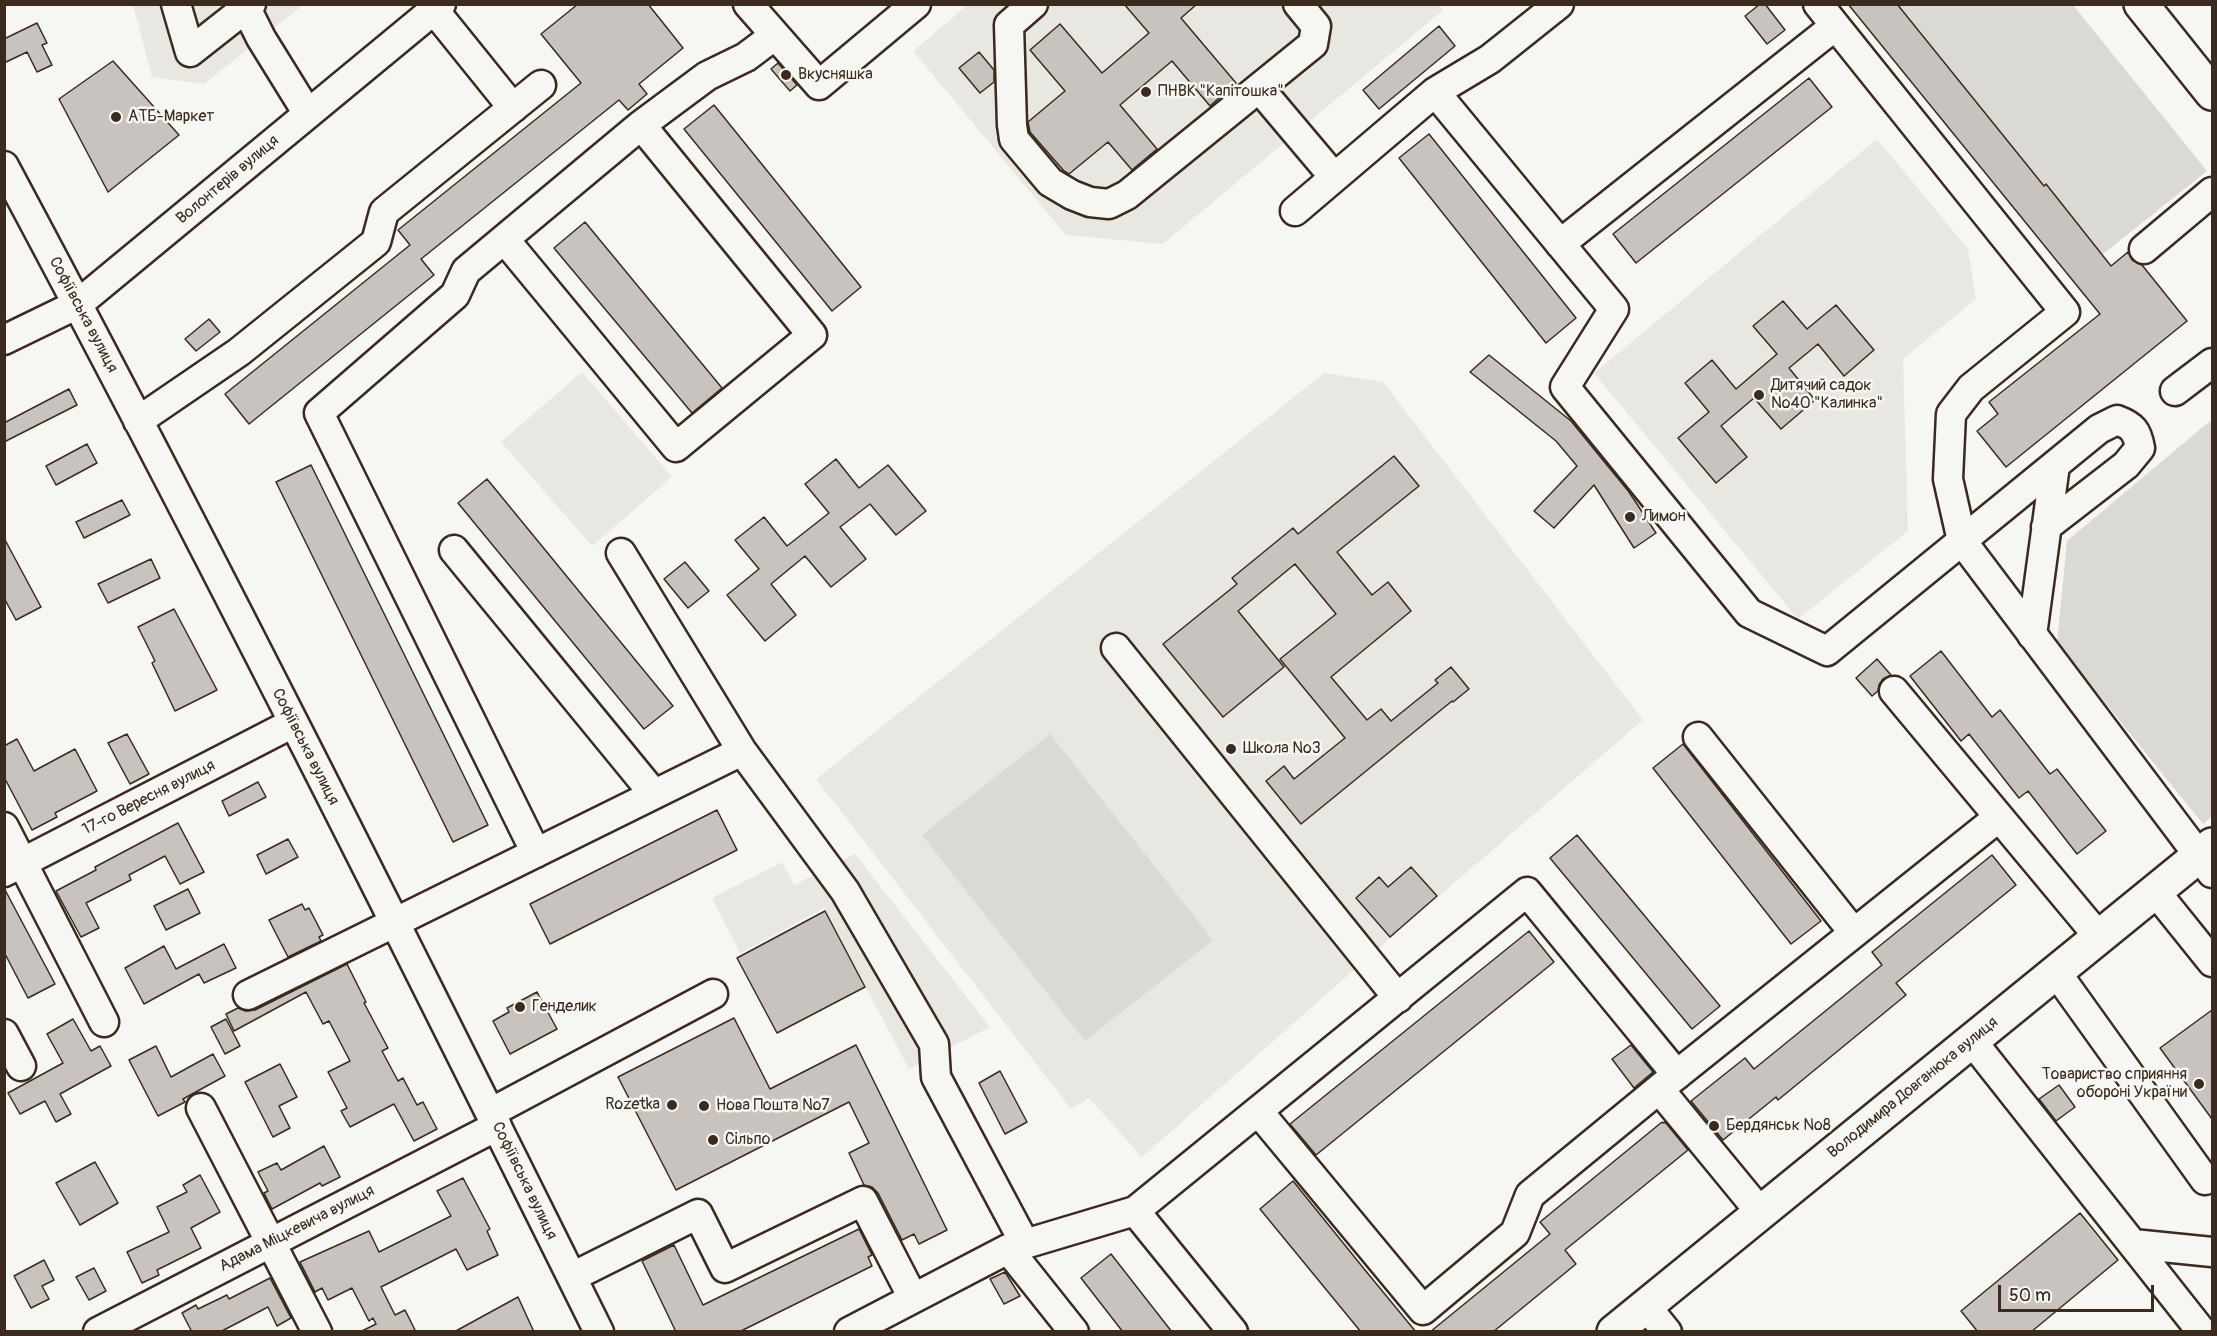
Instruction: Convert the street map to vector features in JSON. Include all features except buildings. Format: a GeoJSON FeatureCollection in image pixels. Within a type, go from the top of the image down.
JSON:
{"type":"FeatureCollection","features":[{"type":"Feature","properties":{"kind":"main road"},"geometry":{"type":"LineString","coordinates":[[2141,4],[2212,93]]}},
{"type":"Feature","properties":{"kind":"main road","name":"Володимира Довганюка вулиця"},"geometry":{"type":"LineString","coordinates":[[1614,1332],[2155,891],[2208,858]]}},
{"type":"Feature","properties":{"kind":"street"},"geometry":{"type":"LineString","coordinates":[[176,4],[190,52],[247,6],[261,39],[308,114]]}},
{"type":"Feature","properties":{"kind":"street"},"geometry":{"type":"LineString","coordinates":[[748,4],[819,85],[916,4]]}},
{"type":"Feature","properties":{"kind":"street"},"geometry":{"type":"LineString","coordinates":[[1033,4],[1009,25],[1014,139],[1050,182],[1090,202],[1109,204],[1127,195],[1313,44],[1316,26],[1298,4]]}},
{"type":"Feature","properties":{"kind":"street"},"geometry":{"type":"LineString","coordinates":[[1295,211],[1435,93],[1490,59],[1559,4]]}},
{"type":"Feature","properties":{"kind":"street"},"geometry":{"type":"LineString","coordinates":[[438,7],[513,108]]}},
{"type":"Feature","properties":{"kind":"street","name":"Волонтерів вулиця"},"geometry":{"type":"LineString","coordinates":[[4,340],[78,304],[438,7]]}},
{"type":"Feature","properties":{"kind":"street"},"geometry":{"type":"LineString","coordinates":[[1560,244],[1827,15],[2065,312],[1971,388],[1952,414],[1948,479],[1962,541],[2032,635],[2208,858]]}},
{"type":"Feature","properties":{"kind":"street"},"geometry":{"type":"LineString","coordinates":[[536,853],[319,413],[455,295],[466,271],[641,125],[707,76],[746,57],[774,36]]}},
{"type":"Feature","properties":{"kind":"street"},"geometry":{"type":"LineString","coordinates":[[138,421],[239,352],[376,242],[384,212],[541,85]]}},
{"type":"Feature","properties":{"kind":"street"},"geometry":{"type":"LineString","coordinates":[[1258,88],[1334,177]]}},
{"type":"Feature","properties":{"kind":"street"},"geometry":{"type":"LineString","coordinates":[[1435,93],[1614,309],[1565,387],[1749,613],[1827,651],[2099,429],[2117,420],[2132,426],[2138,434],[2140,448],[2126,465],[2046,527]]}},
{"type":"Feature","properties":{"kind":"street"},"geometry":{"type":"LineString","coordinates":[[505,240],[676,447],[812,335],[641,125]]}},
{"type":"Feature","properties":{"kind":"street","name":"Софіївська вулиця"},"geometry":{"type":"LineString","coordinates":[[4,166],[78,304],[293,723],[599,1332]]}},
{"type":"Feature","properties":{"kind":"street"},"geometry":{"type":"LineString","coordinates":[[2144,249],[2212,192]]}},
{"type":"Feature","properties":{"kind":"street"},"geometry":{"type":"LineString","coordinates":[[2175,391],[2212,363]]}},
{"type":"Feature","properties":{"kind":"street"},"geometry":{"type":"LineString","coordinates":[[2032,635],[2055,465]]}},
{"type":"Feature","properties":{"kind":"street"},"geometry":{"type":"LineString","coordinates":[[454,550],[654,794]]}},
{"type":"Feature","properties":{"kind":"street"},"geometry":{"type":"LineString","coordinates":[[621,553],[742,751],[845,891],[934,1044],[936,1077],[1017,1246],[1074,1332]]}},
{"type":"Feature","properties":{"kind":"street"},"geometry":{"type":"LineString","coordinates":[[1116,648],[1398,998]]}},
{"type":"Feature","properties":{"kind":"street"},"geometry":{"type":"LineString","coordinates":[[1894,691],[2099,938]]}},
{"type":"Feature","properties":{"kind":"street","name":"17-го Вересня вулиця"},"geometry":{"type":"LineString","coordinates":[[14,867],[293,723]]}},
{"type":"Feature","properties":{"kind":"street"},"geometry":{"type":"LineString","coordinates":[[1698,737],[1854,933]]}},
{"type":"Feature","properties":{"kind":"street"},"geometry":{"type":"LineString","coordinates":[[248,995],[742,751]]}},
{"type":"Feature","properties":{"kind":"street"},"geometry":{"type":"LineString","coordinates":[[1258,1111],[1423,1310],[1515,1233],[1530,1195],[1999,817]]}},
{"type":"Feature","properties":{"kind":"street"},"geometry":{"type":"LineString","coordinates":[[4,827],[14,867],[104,1022]]}},
{"type":"Feature","properties":{"kind":"street"},"geometry":{"type":"LineString","coordinates":[[2155,891],[2212,962]]}},
{"type":"Feature","properties":{"kind":"street"},"geometry":{"type":"LineString","coordinates":[[862,1329],[913,1298],[1017,1246],[1135,1211],[1527,892],[1761,1212]]}},
{"type":"Feature","properties":{"kind":"street"},"geometry":{"type":"LineString","coordinates":[[2056,972],[2205,1180]]}},
{"type":"Feature","properties":{"kind":"street","name":"Адама Міцкевича вулиця"},"geometry":{"type":"LineString","coordinates":[[98,1332],[272,1242],[493,1120],[713,994]]}},
{"type":"Feature","properties":{"kind":"street"},"geometry":{"type":"LineString","coordinates":[[4,1034],[21,1066]]}},
{"type":"Feature","properties":{"kind":"street"},"geometry":{"type":"LineString","coordinates":[[1972,1041],[2202,1332]]}},
{"type":"Feature","properties":{"kind":"street"},"geometry":{"type":"LineString","coordinates":[[201,1108],[317,1332]]}},
{"type":"Feature","properties":{"kind":"street"},"geometry":{"type":"LineString","coordinates":[[572,1277],[698,1214],[725,1268],[863,1201],[913,1298]]}},
{"type":"Feature","properties":{"kind":"street"},"geometry":{"type":"LineString","coordinates":[[1135,1211],[1233,1332]]}},
{"type":"Feature","properties":{"kind":"street"},"geometry":{"type":"LineString","coordinates":[[2133,1244],[2212,1252]]}},
{"type":"Feature","properties":{"kind":"street"},"geometry":{"type":"LineString","coordinates":[[1646,1306],[1667,1332]]}},
{"type":"Feature","properties":{"kind":"shaded area","name":"ПНВК \"Капітошка\""},"geometry":{"type":"Polygon","coordinates":[[[1439,4],[1443,10],[1163,244],[1066,235],[913,51],[968,5],[1439,4]]]}},
{"type":"Feature","properties":{"kind":"shaded area"},"geometry":{"type":"Polygon","coordinates":[[[133,5],[303,5],[204,84],[152,77],[133,5]]]}},
{"type":"Feature","properties":{"kind":"shaded area"},"geometry":{"type":"Polygon","coordinates":[[[1899,5],[2073,5],[2207,171],[2103,254],[1977,104],[1899,5]]]}},
{"type":"Feature","properties":{"kind":"shaded area","name":"Дитячий садок №40 \"Калинка\""},"geometry":{"type":"Polygon","coordinates":[[[1877,139],[1968,249],[1976,299],[1903,359],[1908,531],[1798,619],[1594,373],[1877,139]]]}},
{"type":"Feature","properties":{"kind":"shaded area"},"geometry":{"type":"Polygon","coordinates":[[[582,372],[672,477],[592,546],[501,442],[582,372]]]}},
{"type":"Feature","properties":{"kind":"shaded area","name":"Школа №3"},"geometry":{"type":"Polygon","coordinates":[[[1324,373],[1383,382],[1643,720],[1142,1157],[1089,1098],[1071,1109],[816,779],[1324,373]]]}},
{"type":"Feature","properties":{"kind":"shaded area"},"geometry":{"type":"Polygon","coordinates":[[[2210,421],[2212,425],[2212,816],[2203,824],[2057,643],[2067,541],[2210,421]]]}},
{"type":"Feature","properties":{"kind":"shaded area"},"geometry":{"type":"Polygon","coordinates":[[[1050,734],[1213,940],[1085,1041],[922,835],[1050,734]]]}},
{"type":"Feature","properties":{"kind":"shaded area"},"geometry":{"type":"Polygon","coordinates":[[[855,854],[990,1027],[909,1069],[824,908],[740,953],[712,898],[782,862],[794,885],[855,854]]]}},
{"type":"Feature","properties":{"kind":"place","name":"Вкусняшка"},"geometry":{"type":"Point","coordinates":[786,75]}},
{"type":"Feature","properties":{"kind":"place","name":"ПНВК \"Капітошка\""},"geometry":{"type":"Point","coordinates":[1146,92]}},
{"type":"Feature","properties":{"kind":"place","name":"АТБ-Маркет"},"geometry":{"type":"Point","coordinates":[116,117]}},
{"type":"Feature","properties":{"kind":"place","name":"Дитячий садок №40 \"Калинка\""},"geometry":{"type":"Point","coordinates":[1759,395]}},
{"type":"Feature","properties":{"kind":"place","name":"Лимон"},"geometry":{"type":"Point","coordinates":[1630,517]}},
{"type":"Feature","properties":{"kind":"place","name":"Школа №3"},"geometry":{"type":"Point","coordinates":[1231,749]}},
{"type":"Feature","properties":{"kind":"place","name":"Генделик"},"geometry":{"type":"Point","coordinates":[520,1007]}},
{"type":"Feature","properties":{"kind":"place","name":"Товариство сприяння обороні України"},"geometry":{"type":"Point","coordinates":[2199,1084]}},
{"type":"Feature","properties":{"kind":"place","name":"Rozetka"},"geometry":{"type":"Point","coordinates":[672,1105]}},
{"type":"Feature","properties":{"kind":"place","name":"Нова Пошта №7"},"geometry":{"type":"Point","coordinates":[704,1106]}},
{"type":"Feature","properties":{"kind":"place","name":"Бердянськ №8"},"geometry":{"type":"Point","coordinates":[1714,1126]}},
{"type":"Feature","properties":{"kind":"place","name":"Сільпо"},"geometry":{"type":"Point","coordinates":[713,1140]}}]}
